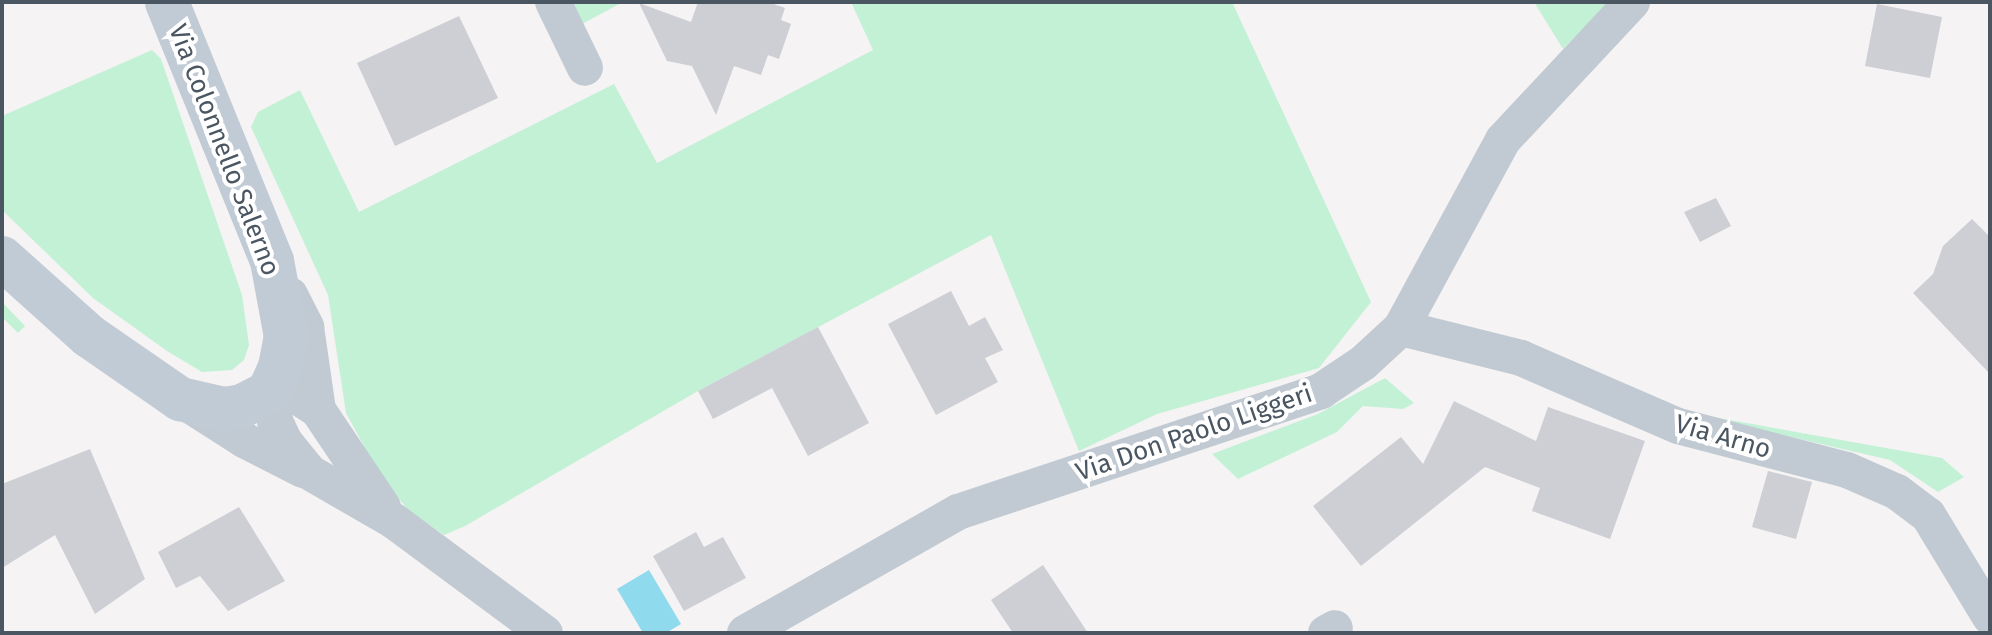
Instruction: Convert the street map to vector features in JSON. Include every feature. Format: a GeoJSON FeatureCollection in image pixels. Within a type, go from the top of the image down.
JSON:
{"type":"FeatureCollection","features":[{"type":"Feature","properties":{"kind":"main road","name":"Via Colonnello Salerno"},"geometry":{"type":"LineString","coordinates":[[167,2],[272,261],[286,337],[280,367],[269,392]]}},
{"type":"Feature","properties":{"kind":"main road"},"geometry":{"type":"LineString","coordinates":[[2,258],[89,336],[180,399],[224,409],[242,406],[269,392]]}},
{"type":"Feature","properties":{"kind":"street"},"geometry":{"type":"LineString","coordinates":[[553,2],[585,68]]}},
{"type":"Feature","properties":{"kind":"street","name":"Via Don Paolo Liggeri"},"geometry":{"type":"LineString","coordinates":[[745,633],[958,512],[1321,391],[1363,363],[1401,328],[1503,140],[1632,2]]}},
{"type":"Feature","properties":{"kind":"street"},"geometry":{"type":"LineString","coordinates":[[272,261],[306,327],[318,410],[356,471],[394,521]]}},
{"type":"Feature","properties":{"kind":"street","name":"Via Arno"},"geometry":{"type":"LineString","coordinates":[[1401,328],[1521,358],[1678,426],[1847,470],[1897,492],[1928,515],[1990,617]]}},
{"type":"Feature","properties":{"kind":"street"},"geometry":{"type":"LineString","coordinates":[[309,472],[285,442],[275,421],[269,392],[295,395],[318,410]]}},
{"type":"Feature","properties":{"kind":"street"},"geometry":{"type":"LineString","coordinates":[[180,399],[244,440],[309,472],[394,521],[545,633]]}},
{"type":"Feature","properties":{"kind":"green space"},"geometry":{"type":"Polygon","coordinates":[[[572,2],[623,2],[582,24],[572,2]]]}},
{"type":"Feature","properties":{"kind":"green space"},"geometry":{"type":"Polygon","coordinates":[[[851,2],[1232,2],[1371,302],[1319,368],[1157,414],[1079,451],[991,235],[698,391],[465,526],[444,535],[408,510],[379,474],[346,413],[328,295],[251,127],[258,112],[300,90],[359,212],[614,84],[657,163],[873,50],[851,2]]]}},
{"type":"Feature","properties":{"kind":"green space"},"geometry":{"type":"Polygon","coordinates":[[[1534,2],[1609,2],[1563,49],[1534,2]]]}},
{"type":"Feature","properties":{"kind":"green space"},"geometry":{"type":"Polygon","coordinates":[[[152,50],[161,59],[242,295],[249,345],[244,360],[232,370],[202,372],[167,351],[93,298],[2,210],[2,116],[152,50]]]}},
{"type":"Feature","properties":{"kind":"green space"},"geometry":{"type":"Polygon","coordinates":[[[2,302],[25,326],[18,333],[2,317],[2,302]]]}},
{"type":"Feature","properties":{"kind":"green space"},"geometry":{"type":"Polygon","coordinates":[[[1385,378],[1414,403],[1403,409],[1363,406],[1337,432],[1238,479],[1212,454],[1318,414],[1385,378]]]}},
{"type":"Feature","properties":{"kind":"green space"},"geometry":{"type":"Polygon","coordinates":[[[1679,411],[1942,458],[1964,477],[1938,492],[1890,460],[1679,411]]]}},
{"type":"Feature","properties":{"kind":"water"},"geometry":{"type":"Polygon","coordinates":[[[649,570],[681,624],[666,633],[643,633],[617,589],[649,570]]]}},
{"type":"Feature","properties":{"kind":"building"},"geometry":{"type":"Polygon","coordinates":[[[698,2],[768,2],[785,8],[781,20],[791,24],[779,59],[768,55],[761,75],[734,66],[716,115],[692,66],[667,61],[639,3],[691,22],[698,2]]]}},
{"type":"Feature","properties":{"kind":"building"},"geometry":{"type":"Polygon","coordinates":[[[1877,4],[1942,17],[1930,78],[1865,66],[1877,4]]]}},
{"type":"Feature","properties":{"kind":"building"},"geometry":{"type":"Polygon","coordinates":[[[459,16],[498,98],[395,146],[357,63],[459,16]]]}},
{"type":"Feature","properties":{"kind":"building"},"geometry":{"type":"Polygon","coordinates":[[[1716,198],[1731,226],[1700,242],[1684,212],[1716,198]]]}},
{"type":"Feature","properties":{"kind":"building"},"geometry":{"type":"Polygon","coordinates":[[[1972,219],[1990,237],[1990,374],[1913,293],[1933,274],[1943,246],[1972,219]]]}},
{"type":"Feature","properties":{"kind":"building"},"geometry":{"type":"Polygon","coordinates":[[[951,291],[969,326],[985,317],[1003,350],[985,358],[998,382],[936,415],[888,324],[951,291]]]}},
{"type":"Feature","properties":{"kind":"building"},"geometry":{"type":"Polygon","coordinates":[[[818,327],[869,423],[808,456],[772,388],[713,419],[698,391],[818,327]]]}},
{"type":"Feature","properties":{"kind":"building"},"geometry":{"type":"Polygon","coordinates":[[[1454,401],[1536,441],[1548,407],[1645,441],[1610,539],[1532,511],[1540,488],[1485,467],[1361,566],[1313,506],[1401,437],[1423,464],[1454,401]]]}},
{"type":"Feature","properties":{"kind":"building"},"geometry":{"type":"Polygon","coordinates":[[[90,449],[145,579],[95,614],[55,535],[2,568],[2,484],[90,449]]]}},
{"type":"Feature","properties":{"kind":"building"},"geometry":{"type":"Polygon","coordinates":[[[1768,471],[1812,482],[1796,539],[1752,527],[1768,471]]]}},
{"type":"Feature","properties":{"kind":"building"},"geometry":{"type":"Polygon","coordinates":[[[239,507],[285,581],[228,611],[200,576],[176,588],[158,552],[239,507]]]}},
{"type":"Feature","properties":{"kind":"building"},"geometry":{"type":"Polygon","coordinates":[[[696,532],[704,547],[723,537],[746,578],[684,611],[653,556],[696,532]]]}},
{"type":"Feature","properties":{"kind":"building"},"geometry":{"type":"Polygon","coordinates":[[[1043,565],[1088,633],[1013,633],[991,600],[1043,565]]]}}]}
